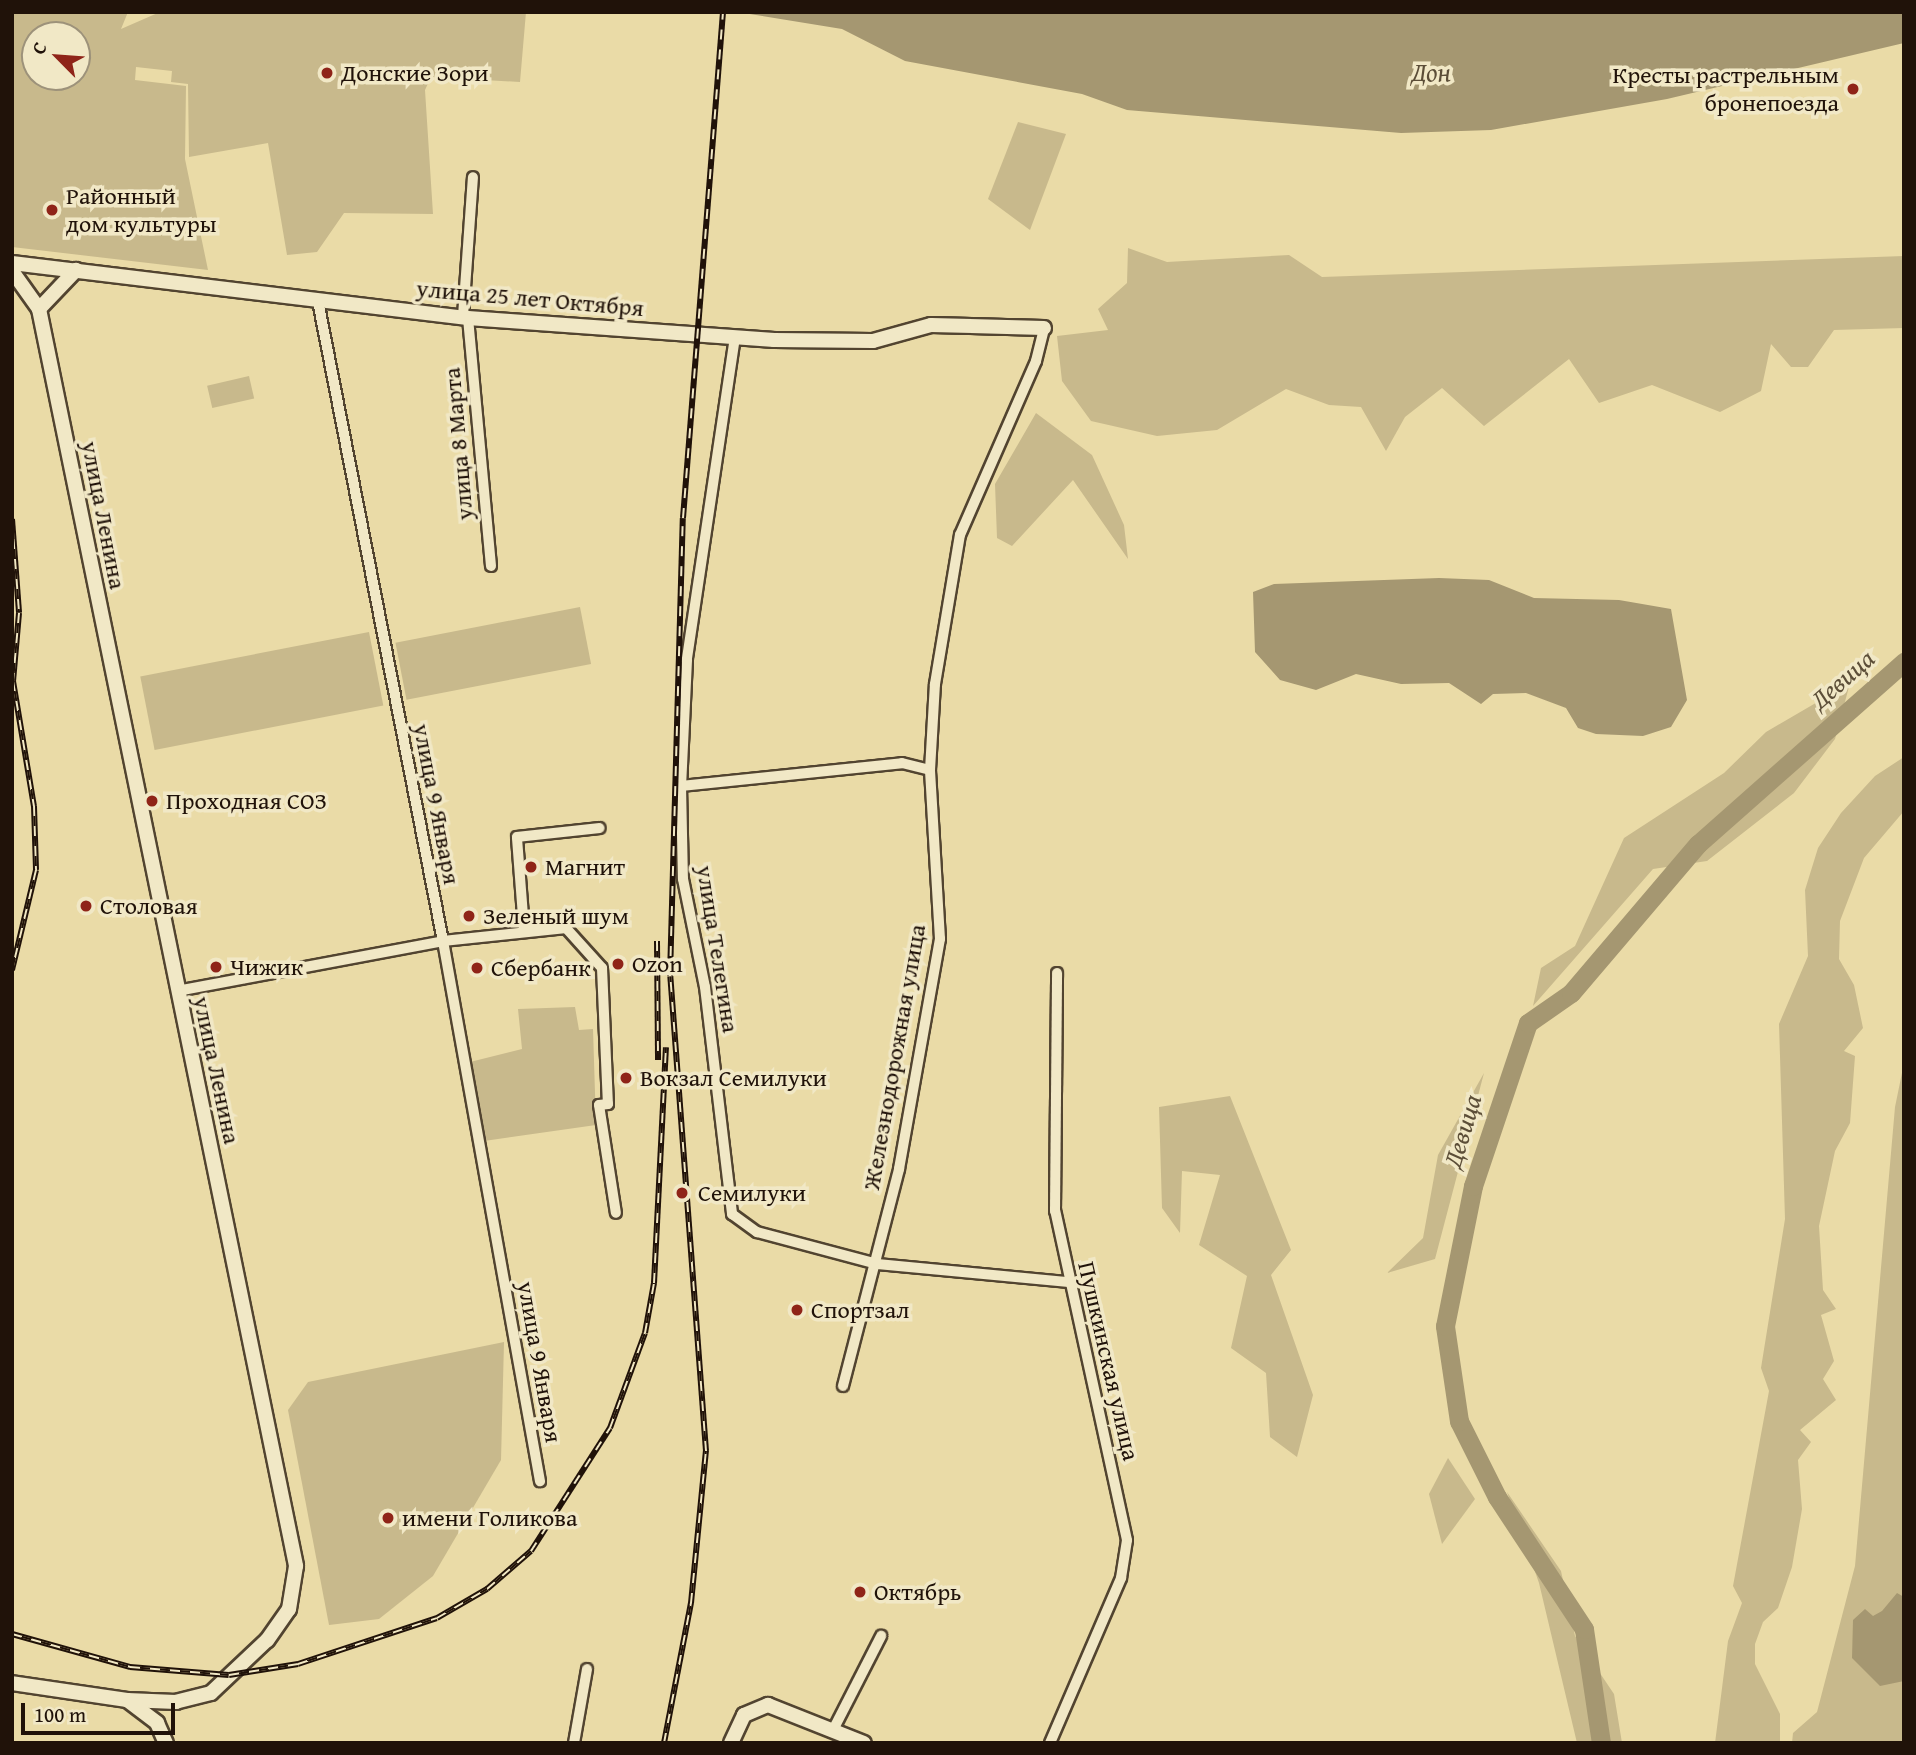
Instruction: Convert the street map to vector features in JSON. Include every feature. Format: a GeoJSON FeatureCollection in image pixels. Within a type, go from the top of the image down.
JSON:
{"type":"FeatureCollection","features":[{"type":"Feature","properties":{"kind":"street","name":"улица 8 Марта"},"geometry":{"type":"LineString","coordinates":[[473,177],[466,317],[491,566]]}},
{"type":"Feature","properties":{"kind":"street","name":"улица 25 лет Октября"},"geometry":{"type":"LineString","coordinates":[[12,263],[466,317],[735,337],[873,341],[931,325],[1044,328]]}},
{"type":"Feature","properties":{"kind":"street"},"geometry":{"type":"LineString","coordinates":[[38,309],[76,270]]}},
{"type":"Feature","properties":{"kind":"street","name":"улица Ленина"},"geometry":{"type":"LineString","coordinates":[[12,271],[38,309],[296,1566],[289,1609],[267,1640],[211,1693],[176,1702],[127,1700],[12,1683]]}},
{"type":"Feature","properties":{"kind":"street","name":"улица 9 Января"},"geometry":{"type":"LineString","coordinates":[[318,301],[443,941],[540,1481]]}},
{"type":"Feature","properties":{"kind":"street","name":"Железнодорожная улица"},"geometry":{"type":"LineString","coordinates":[[844,1386],[877,1264],[940,939],[930,771],[935,684],[960,535],[1036,361],[1044,328]]}},
{"type":"Feature","properties":{"kind":"street","name":"улица Телегина"},"geometry":{"type":"LineString","coordinates":[[735,337],[687,660],[681,786],[683,880],[705,988],[732,1214],[757,1232],[877,1264],[1069,1282]]}},
{"type":"Feature","properties":{"kind":"street"},"geometry":{"type":"LineString","coordinates":[[681,786],[902,763],[930,771]]}},
{"type":"Feature","properties":{"kind":"street"},"geometry":{"type":"LineString","coordinates":[[524,929],[517,837],[600,828]]}},
{"type":"Feature","properties":{"kind":"street"},"geometry":{"type":"LineString","coordinates":[[177,991],[443,941],[524,929],[566,928],[602,968],[608,1104],[598,1105],[616,1213]]}},
{"type":"Feature","properties":{"kind":"street","name":"Пушкинская улица"},"geometry":{"type":"LineString","coordinates":[[1050,1743],[1121,1578],[1128,1540],[1069,1282],[1053,1163],[1058,973]]}},
{"type":"Feature","properties":{"kind":"street"},"geometry":{"type":"LineString","coordinates":[[833,1730],[881,1636]]}},
{"type":"Feature","properties":{"kind":"street"},"geometry":{"type":"LineString","coordinates":[[574,1743],[587,1669]]}},
{"type":"Feature","properties":{"kind":"street"},"geometry":{"type":"LineString","coordinates":[[127,1700],[157,1723],[166,1743]]}},
{"type":"Feature","properties":{"kind":"street"},"geometry":{"type":"LineString","coordinates":[[732,1743],[744,1715],[768,1705],[864,1743]]}},
{"type":"Feature","properties":{"kind":"shaded area"},"geometry":{"type":"Polygon","coordinates":[[[12,12],[128,12],[121,29],[160,12],[526,12],[520,82],[431,77],[425,90],[433,214],[344,213],[317,252],[287,255],[268,143],[189,157],[188,84],[171,82],[172,71],[136,67],[135,80],[186,86],[185,159],[208,270],[12,247],[12,12]]]}},
{"type":"Feature","properties":{"kind":"shaded area"},"geometry":{"type":"Polygon","coordinates":[[[1018,122],[1066,134],[1030,230],[988,199],[1018,122]]]}},
{"type":"Feature","properties":{"kind":"shaded area"},"geometry":{"type":"Polygon","coordinates":[[[1128,248],[1167,262],[1289,255],[1322,277],[1904,256],[1904,328],[1834,330],[1808,367],[1791,367],[1771,344],[1761,391],[1720,412],[1652,385],[1599,403],[1569,359],[1484,426],[1442,388],[1405,417],[1386,451],[1361,407],[1329,405],[1286,389],[1217,430],[1157,436],[1091,421],[1062,381],[1057,336],[1108,330],[1098,309],[1127,283],[1128,248]]]}},
{"type":"Feature","properties":{"kind":"shaded area"},"geometry":{"type":"Polygon","coordinates":[[[249,376],[254,398],[212,408],[207,386],[249,376]]]}},
{"type":"Feature","properties":{"kind":"shaded area"},"geometry":{"type":"Polygon","coordinates":[[[1036,413],[1092,455],[1124,525],[1128,559],[1073,480],[1012,546],[997,538],[995,484],[1036,413]]]}},
{"type":"Feature","properties":{"kind":"shaded area"},"geometry":{"type":"Polygon","coordinates":[[[580,607],[591,664],[407,700],[395,643],[580,607]]]}},
{"type":"Feature","properties":{"kind":"shaded area"},"geometry":{"type":"Polygon","coordinates":[[[369,632],[383,706],[155,750],[140,676],[369,632]]]}},
{"type":"Feature","properties":{"kind":"shaded area"},"geometry":{"type":"Polygon","coordinates":[[[1850,683],[1835,739],[1794,793],[1707,861],[1653,869],[1533,1006],[1541,968],[1575,946],[1624,838],[1724,773],[1766,732],[1850,683]]]}},
{"type":"Feature","properties":{"kind":"shaded area"},"geometry":{"type":"Polygon","coordinates":[[[1904,757],[1904,811],[1864,858],[1840,921],[1839,959],[1854,985],[1863,1028],[1844,1051],[1855,1056],[1850,1123],[1835,1151],[1819,1226],[1823,1290],[1836,1309],[1821,1315],[1834,1361],[1823,1379],[1836,1400],[1800,1430],[1811,1442],[1798,1460],[1802,1509],[1792,1567],[1778,1608],[1763,1622],[1755,1644],[1755,1664],[1780,1714],[1780,1743],[1715,1743],[1728,1641],[1742,1603],[1733,1586],[1769,1391],[1761,1368],[1785,1219],[1779,1024],[1808,956],[1805,890],[1818,848],[1841,813],[1875,776],[1904,757]]]}},
{"type":"Feature","properties":{"kind":"shaded area"},"geometry":{"type":"Polygon","coordinates":[[[575,1007],[579,1030],[593,1029],[596,1125],[484,1141],[470,1062],[522,1049],[518,1009],[575,1007]]]}},
{"type":"Feature","properties":{"kind":"shaded area"},"geometry":{"type":"Polygon","coordinates":[[[1904,1063],[1904,1743],[1792,1743],[1793,1733],[1817,1712],[1855,1566],[1895,1107],[1904,1063]]]}},
{"type":"Feature","properties":{"kind":"shaded area"},"geometry":{"type":"Polygon","coordinates":[[[1484,1073],[1435,1259],[1387,1273],[1423,1238],[1438,1155],[1484,1073]]]}},
{"type":"Feature","properties":{"kind":"shaded area"},"geometry":{"type":"Polygon","coordinates":[[[1230,1096],[1291,1250],[1271,1275],[1313,1395],[1297,1457],[1270,1437],[1266,1373],[1231,1348],[1247,1276],[1199,1245],[1220,1175],[1182,1171],[1180,1233],[1162,1208],[1159,1107],[1230,1096]]]}},
{"type":"Feature","properties":{"kind":"shaded area","name":"имени Голикова"},"geometry":{"type":"Polygon","coordinates":[[[504,1342],[501,1460],[433,1576],[379,1619],[329,1625],[288,1410],[308,1382],[504,1342]]]}},
{"type":"Feature","properties":{"kind":"shaded area"},"geometry":{"type":"Polygon","coordinates":[[[1448,1458],[1475,1499],[1442,1544],[1429,1494],[1448,1458]]]}},
{"type":"Feature","properties":{"kind":"shaded area"},"geometry":{"type":"Polygon","coordinates":[[[1507,1492],[1561,1571],[1575,1636],[1614,1694],[1622,1743],[1577,1743],[1539,1583],[1507,1492]]]}},
{"type":"Feature","properties":{"kind":"water","name":"Дон"},"geometry":{"type":"Polygon","coordinates":[[[737,12],[1904,12],[1904,43],[1667,99],[1491,130],[1401,133],[1127,110],[1082,94],[905,61],[842,29],[737,12]]]}},
{"type":"Feature","properties":{"kind":"water"},"geometry":{"type":"Polygon","coordinates":[[[1439,578],[1489,580],[1534,598],[1619,600],[1671,609],[1687,700],[1671,727],[1643,736],[1596,734],[1578,728],[1566,708],[1526,693],[1493,694],[1481,704],[1449,683],[1401,684],[1356,674],[1316,690],[1280,680],[1255,652],[1253,592],[1274,584],[1439,578]]]}},
{"type":"Feature","properties":{"kind":"water"},"geometry":{"type":"Polygon","coordinates":[[[1897,1593],[1904,1597],[1904,1681],[1880,1686],[1852,1658],[1853,1620],[1865,1609],[1873,1616],[1882,1611],[1897,1593]]]}},
{"type":"Feature","properties":{"kind":"waterway","name":"Девица"},"geometry":{"type":"LineString","coordinates":[[1601,1743],[1584,1629],[1497,1497],[1459,1421],[1445,1326],[1473,1186],[1528,1023],[1571,993],[1698,844],[1904,662]]}},
{"type":"Feature","properties":{"kind":"railway"},"geometry":{"type":"LineString","coordinates":[[664,1743],[691,1603],[706,1451],[670,976],[683,518],[723,12]]}},
{"type":"Feature","properties":{"kind":"railway"},"geometry":{"type":"LineString","coordinates":[[12,519],[19,613],[13,681],[34,806],[36,870],[12,970]]}},
{"type":"Feature","properties":{"kind":"railway"},"geometry":{"type":"LineString","coordinates":[[657,941],[658,1060]]}},
{"type":"Feature","properties":{"kind":"railway"},"geometry":{"type":"LineString","coordinates":[[12,1634],[130,1667],[229,1675],[298,1664],[437,1618],[487,1589],[531,1551],[610,1428],[645,1333],[654,1283],[666,1047]]}},
{"type":"Feature","properties":{"kind":"place","name":"Донские Зори"},"geometry":{"type":"Point","coordinates":[327,73]}},
{"type":"Feature","properties":{"kind":"place","name":"Кресты растрельным бронепоезда"},"geometry":{"type":"Point","coordinates":[1853,89]}},
{"type":"Feature","properties":{"kind":"place","name":"Районный дом культуры"},"geometry":{"type":"Point","coordinates":[52,210]}},
{"type":"Feature","properties":{"kind":"place","name":"Проходная СОЗ"},"geometry":{"type":"Point","coordinates":[152,801]}},
{"type":"Feature","properties":{"kind":"place","name":"Магнит"},"geometry":{"type":"Point","coordinates":[531,867]}},
{"type":"Feature","properties":{"kind":"place","name":"Столовая"},"geometry":{"type":"Point","coordinates":[86,906]}},
{"type":"Feature","properties":{"kind":"place","name":"Зеленый шум"},"geometry":{"type":"Point","coordinates":[469,916]}},
{"type":"Feature","properties":{"kind":"place","name":"Ozon"},"geometry":{"type":"Point","coordinates":[618,964]}},
{"type":"Feature","properties":{"kind":"place","name":"Чижик"},"geometry":{"type":"Point","coordinates":[216,967]}},
{"type":"Feature","properties":{"kind":"place","name":"Сбербанк"},"geometry":{"type":"Point","coordinates":[477,968]}},
{"type":"Feature","properties":{"kind":"place","name":"Вокзал Семилуки"},"geometry":{"type":"Point","coordinates":[626,1078]}},
{"type":"Feature","properties":{"kind":"place","name":"Семилуки"},"geometry":{"type":"Point","coordinates":[682,1193]}},
{"type":"Feature","properties":{"kind":"place","name":"Спортзал"},"geometry":{"type":"Point","coordinates":[797,1310]}},
{"type":"Feature","properties":{"kind":"place","name":"имени Голикова"},"geometry":{"type":"Point","coordinates":[388,1518]}},
{"type":"Feature","properties":{"kind":"place","name":"Октябрь"},"geometry":{"type":"Point","coordinates":[860,1592]}}]}
